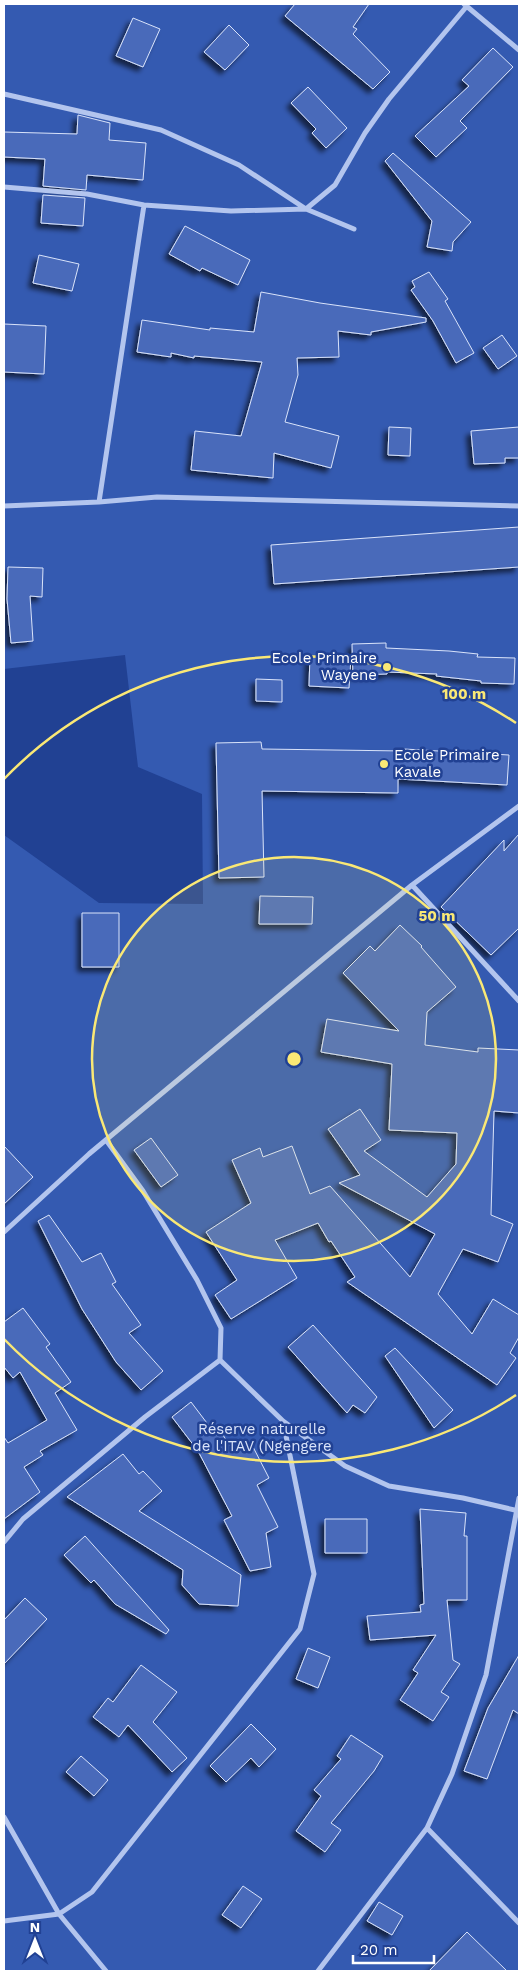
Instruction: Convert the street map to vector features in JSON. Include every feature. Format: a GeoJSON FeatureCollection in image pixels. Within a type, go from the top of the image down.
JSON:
{"type":"FeatureCollection","features":[{"type":"Feature","properties":{"kind":"street"},"geometry":{"type":"LineString","coordinates":[[4,187],[87,194],[144,205],[231,211],[306,208],[335,185],[365,133],[389,99],[466,5],[519,50]]}},
{"type":"Feature","properties":{"kind":"street"},"geometry":{"type":"LineString","coordinates":[[4,94],[161,130],[239,165],[306,208],[354,229]]}},
{"type":"Feature","properties":{"kind":"street"},"geometry":{"type":"LineString","coordinates":[[99,502],[144,205]]}},
{"type":"Feature","properties":{"kind":"street"},"geometry":{"type":"LineString","coordinates":[[4,506],[99,502],[157,497],[519,506]]}},
{"type":"Feature","properties":{"kind":"street"},"geometry":{"type":"LineString","coordinates":[[4,1232],[106,1140],[412,885],[519,806]]}},
{"type":"Feature","properties":{"kind":"street"},"geometry":{"type":"LineString","coordinates":[[412,885],[519,1001]]}},
{"type":"Feature","properties":{"kind":"street"},"geometry":{"type":"LineString","coordinates":[[4,1542],[23,1519],[145,1418],[220,1360],[222,1328],[197,1280],[142,1192],[106,1140]]}},
{"type":"Feature","properties":{"kind":"street"},"geometry":{"type":"LineString","coordinates":[[220,1360],[283,1421],[345,1466],[389,1486],[463,1498],[518,1510]]}},
{"type":"Feature","properties":{"kind":"street"},"geometry":{"type":"LineString","coordinates":[[4,1922],[60,1914],[92,1892],[300,1629],[314,1574],[283,1421]]}},
{"type":"Feature","properties":{"kind":"street"},"geometry":{"type":"LineString","coordinates":[[318,1971],[427,1828],[452,1774],[486,1675],[519,1498]]}},
{"type":"Feature","properties":{"kind":"street"},"geometry":{"type":"LineString","coordinates":[[4,1817],[60,1914],[106,1971]]}},
{"type":"Feature","properties":{"kind":"street"},"geometry":{"type":"LineString","coordinates":[[427,1828],[519,1923]]}},
{"type":"Feature","properties":{"kind":"green space","name":"Réserve naturelle de l'ITAV (Ngengere"},"geometry":{"type":"Polygon","coordinates":[[[4,4],[519,4],[519,1971],[4,1971],[4,835],[99,903],[203,904],[202,794],[138,767],[125,655],[4,669],[4,4]]]}},
{"type":"Feature","properties":{"kind":"building"},"geometry":{"type":"Polygon","coordinates":[[[295,4],[369,4],[353,27],[357,29],[353,34],[390,72],[373,89],[285,16],[295,4]]]}},
{"type":"Feature","properties":{"kind":"building"},"geometry":{"type":"Polygon","coordinates":[[[133,18],[160,29],[143,67],[116,56],[133,18]]]}},
{"type":"Feature","properties":{"kind":"building"},"geometry":{"type":"Polygon","coordinates":[[[229,25],[249,45],[225,70],[204,52],[229,25]]]}},
{"type":"Feature","properties":{"kind":"building"},"geometry":{"type":"Polygon","coordinates":[[[493,48],[513,67],[460,121],[467,128],[436,157],[415,136],[469,86],[462,80],[493,48]]]}},
{"type":"Feature","properties":{"kind":"building"},"geometry":{"type":"Polygon","coordinates":[[[308,87],[347,128],[326,148],[312,133],[316,129],[291,103],[308,87]]]}},
{"type":"Feature","properties":{"kind":"building"},"geometry":{"type":"Polygon","coordinates":[[[78,115],[110,123],[109,140],[146,143],[143,180],[87,175],[86,190],[43,186],[45,159],[4,157],[4,132],[77,134],[78,115]]]}},
{"type":"Feature","properties":{"kind":"building"},"geometry":{"type":"Polygon","coordinates":[[[393,153],[471,222],[453,242],[452,251],[427,247],[432,221],[385,161],[393,153]]]}},
{"type":"Feature","properties":{"kind":"building"},"geometry":{"type":"Polygon","coordinates":[[[43,195],[85,198],[83,226],[41,223],[43,195]]]}},
{"type":"Feature","properties":{"kind":"building"},"geometry":{"type":"Polygon","coordinates":[[[185,226],[250,260],[238,285],[202,268],[200,271],[169,254],[185,226]]]}},
{"type":"Feature","properties":{"kind":"building"},"geometry":{"type":"Polygon","coordinates":[[[39,255],[79,264],[72,291],[33,283],[39,255]]]}},
{"type":"Feature","properties":{"kind":"building"},"geometry":{"type":"Polygon","coordinates":[[[429,272],[448,299],[445,301],[474,353],[456,363],[433,321],[411,290],[415,287],[412,281],[429,272]]]}},
{"type":"Feature","properties":{"kind":"building"},"geometry":{"type":"Polygon","coordinates":[[[261,292],[320,303],[426,318],[426,322],[371,332],[371,335],[338,331],[339,357],[297,358],[298,375],[285,422],[339,436],[331,468],[274,453],[273,478],[191,470],[195,431],[241,436],[262,362],[194,356],[194,358],[171,353],[171,357],[137,352],[142,320],[210,330],[210,328],[254,332],[261,292]]]}},
{"type":"Feature","properties":{"kind":"building"},"geometry":{"type":"Polygon","coordinates":[[[4,324],[46,326],[44,374],[4,372],[4,324]]]}},
{"type":"Feature","properties":{"kind":"building"},"geometry":{"type":"Polygon","coordinates":[[[502,335],[517,356],[498,369],[483,348],[502,335]]]}},
{"type":"Feature","properties":{"kind":"building"},"geometry":{"type":"Polygon","coordinates":[[[389,427],[411,428],[410,456],[388,455],[389,427]]]}},
{"type":"Feature","properties":{"kind":"building"},"geometry":{"type":"Polygon","coordinates":[[[519,427],[519,458],[505,458],[505,463],[474,464],[471,431],[519,427]]]}},
{"type":"Feature","properties":{"kind":"building"},"geometry":{"type":"Polygon","coordinates":[[[519,527],[519,567],[274,584],[271,545],[519,527]]]}},
{"type":"Feature","properties":{"kind":"building"},"geometry":{"type":"Polygon","coordinates":[[[8,567],[43,568],[42,597],[30,596],[33,641],[11,643],[7,599],[8,567]]]}},
{"type":"Feature","properties":{"kind":"building"},"geometry":{"type":"Polygon","coordinates":[[[386,643],[386,648],[449,651],[478,654],[477,657],[515,658],[514,684],[481,683],[481,681],[436,676],[437,674],[387,672],[387,674],[353,675],[352,644],[386,643]]]}},
{"type":"Feature","properties":{"kind":"building"},"geometry":{"type":"Polygon","coordinates":[[[310,656],[351,658],[349,688],[309,686],[310,656]]]}},
{"type":"Feature","properties":{"kind":"building"},"geometry":{"type":"Polygon","coordinates":[[[256,679],[282,680],[282,702],[256,701],[256,679]]]}},
{"type":"Feature","properties":{"kind":"building"},"geometry":{"type":"Polygon","coordinates":[[[261,742],[262,749],[404,751],[404,749],[509,755],[507,785],[398,779],[398,793],[262,791],[264,877],[219,878],[216,743],[261,742]]]}},
{"type":"Feature","properties":{"kind":"building"},"geometry":{"type":"Polygon","coordinates":[[[519,834],[519,928],[491,955],[441,907],[504,840],[504,851],[519,834]]]}},
{"type":"Feature","properties":{"kind":"building"},"geometry":{"type":"Polygon","coordinates":[[[260,896],[313,897],[312,924],[259,924],[260,896]]]}},
{"type":"Feature","properties":{"kind":"building"},"geometry":{"type":"Polygon","coordinates":[[[82,913],[119,913],[119,967],[82,967],[82,913]]]}},
{"type":"Feature","properties":{"kind":"building"},"geometry":{"type":"Polygon","coordinates":[[[400,925],[422,946],[456,987],[427,1012],[425,1045],[478,1052],[478,1048],[519,1050],[519,1113],[494,1111],[491,1215],[513,1224],[498,1262],[463,1249],[438,1294],[472,1334],[493,1299],[519,1315],[519,1337],[510,1353],[516,1358],[497,1385],[347,1282],[355,1277],[331,1241],[329,1242],[318,1223],[275,1240],[297,1278],[231,1319],[215,1295],[237,1280],[206,1232],[251,1203],[232,1160],[260,1148],[263,1157],[292,1146],[310,1194],[330,1186],[410,1277],[435,1234],[339,1183],[360,1175],[328,1129],[360,1109],[381,1140],[364,1151],[427,1197],[456,1164],[457,1133],[389,1130],[392,1064],[321,1052],[327,1019],[399,1031],[343,973],[370,946],[375,951],[400,925]]]}},
{"type":"Feature","properties":{"kind":"building"},"geometry":{"type":"Polygon","coordinates":[[[151,1138],[178,1175],[161,1187],[134,1150],[151,1138]]]}},
{"type":"Feature","properties":{"kind":"building"},"geometry":{"type":"Polygon","coordinates":[[[4,1146],[33,1177],[4,1204],[4,1146]]]}},
{"type":"Feature","properties":{"kind":"building"},"geometry":{"type":"Polygon","coordinates":[[[49,1215],[82,1262],[101,1253],[116,1282],[112,1284],[141,1325],[129,1333],[163,1371],[141,1390],[116,1362],[82,1309],[38,1221],[49,1215]]]}},
{"type":"Feature","properties":{"kind":"building"},"geometry":{"type":"Polygon","coordinates":[[[23,1308],[50,1344],[46,1347],[71,1382],[55,1393],[77,1430],[40,1451],[43,1455],[24,1467],[40,1492],[4,1519],[4,1437],[8,1443],[47,1420],[20,1372],[13,1378],[4,1367],[4,1322],[23,1308]]]}},
{"type":"Feature","properties":{"kind":"building"},"geometry":{"type":"Polygon","coordinates":[[[313,1325],[377,1397],[365,1413],[353,1405],[347,1413],[288,1347],[313,1325]]]}},
{"type":"Feature","properties":{"kind":"building"},"geometry":{"type":"Polygon","coordinates":[[[395,1348],[453,1410],[434,1428],[385,1356],[395,1348]]]}},
{"type":"Feature","properties":{"kind":"building"},"geometry":{"type":"Polygon","coordinates":[[[191,1402],[216,1435],[221,1432],[234,1452],[251,1443],[269,1478],[257,1485],[278,1527],[266,1533],[271,1567],[250,1571],[224,1520],[232,1516],[198,1451],[172,1417],[191,1402]]]}},
{"type":"Feature","properties":{"kind":"building"},"geometry":{"type":"Polygon","coordinates":[[[123,1454],[139,1474],[143,1471],[162,1491],[139,1511],[241,1575],[238,1606],[199,1604],[182,1585],[183,1570],[67,1497],[123,1454]]]}},
{"type":"Feature","properties":{"kind":"building"},"geometry":{"type":"Polygon","coordinates":[[[420,1509],[466,1513],[464,1536],[467,1536],[467,1600],[447,1600],[453,1660],[460,1664],[441,1692],[449,1697],[433,1721],[400,1700],[418,1673],[413,1670],[436,1635],[370,1640],[367,1616],[421,1612],[420,1605],[424,1604],[420,1509]]]}},
{"type":"Feature","properties":{"kind":"building"},"geometry":{"type":"Polygon","coordinates":[[[325,1519],[367,1519],[367,1553],[325,1553],[325,1519]]]}},
{"type":"Feature","properties":{"kind":"building"},"geometry":{"type":"Polygon","coordinates":[[[85,1536],[169,1630],[166,1634],[115,1604],[94,1580],[91,1583],[64,1555],[85,1536]]]}},
{"type":"Feature","properties":{"kind":"building"},"geometry":{"type":"Polygon","coordinates":[[[25,1598],[47,1619],[4,1664],[4,1620],[25,1598]]]}},
{"type":"Feature","properties":{"kind":"building"},"geometry":{"type":"Polygon","coordinates":[[[308,1648],[330,1657],[318,1688],[296,1679],[308,1648]]]}},
{"type":"Feature","properties":{"kind":"building"},"geometry":{"type":"Polygon","coordinates":[[[519,1655],[519,1714],[513,1710],[487,1779],[464,1771],[488,1708],[519,1655]]]}},
{"type":"Feature","properties":{"kind":"building"},"geometry":{"type":"Polygon","coordinates":[[[141,1665],[177,1692],[153,1722],[187,1758],[172,1772],[128,1725],[119,1737],[93,1717],[108,1698],[113,1702],[141,1665]]]}},
{"type":"Feature","properties":{"kind":"building"},"geometry":{"type":"Polygon","coordinates":[[[251,1724],[276,1749],[259,1767],[251,1758],[226,1782],[210,1766],[251,1724]]]}},
{"type":"Feature","properties":{"kind":"building"},"geometry":{"type":"Polygon","coordinates":[[[351,1735],[383,1756],[374,1771],[331,1823],[341,1830],[325,1852],[296,1831],[321,1796],[314,1790],[341,1759],[337,1756],[351,1735]]]}},
{"type":"Feature","properties":{"kind":"building"},"geometry":{"type":"Polygon","coordinates":[[[81,1756],[108,1780],[94,1796],[66,1772],[81,1756]]]}},
{"type":"Feature","properties":{"kind":"building"},"geometry":{"type":"Polygon","coordinates":[[[243,1886],[262,1899],[241,1928],[222,1915],[243,1886]]]}},
{"type":"Feature","properties":{"kind":"building"},"geometry":{"type":"Polygon","coordinates":[[[379,1902],[403,1916],[392,1935],[367,1921],[379,1902]]]}},
{"type":"Feature","properties":{"kind":"building"},"geometry":{"type":"Polygon","coordinates":[[[467,1932],[507,1971],[429,1971],[467,1932]]]}},
{"type":"Feature","properties":{"kind":"place","name":"Ecole Primaire Wayene"},"geometry":{"type":"Point","coordinates":[387,667]}},
{"type":"Feature","properties":{"kind":"place","name":"Ecole Primaire Kavale"},"geometry":{"type":"Point","coordinates":[384,764]}}]}
